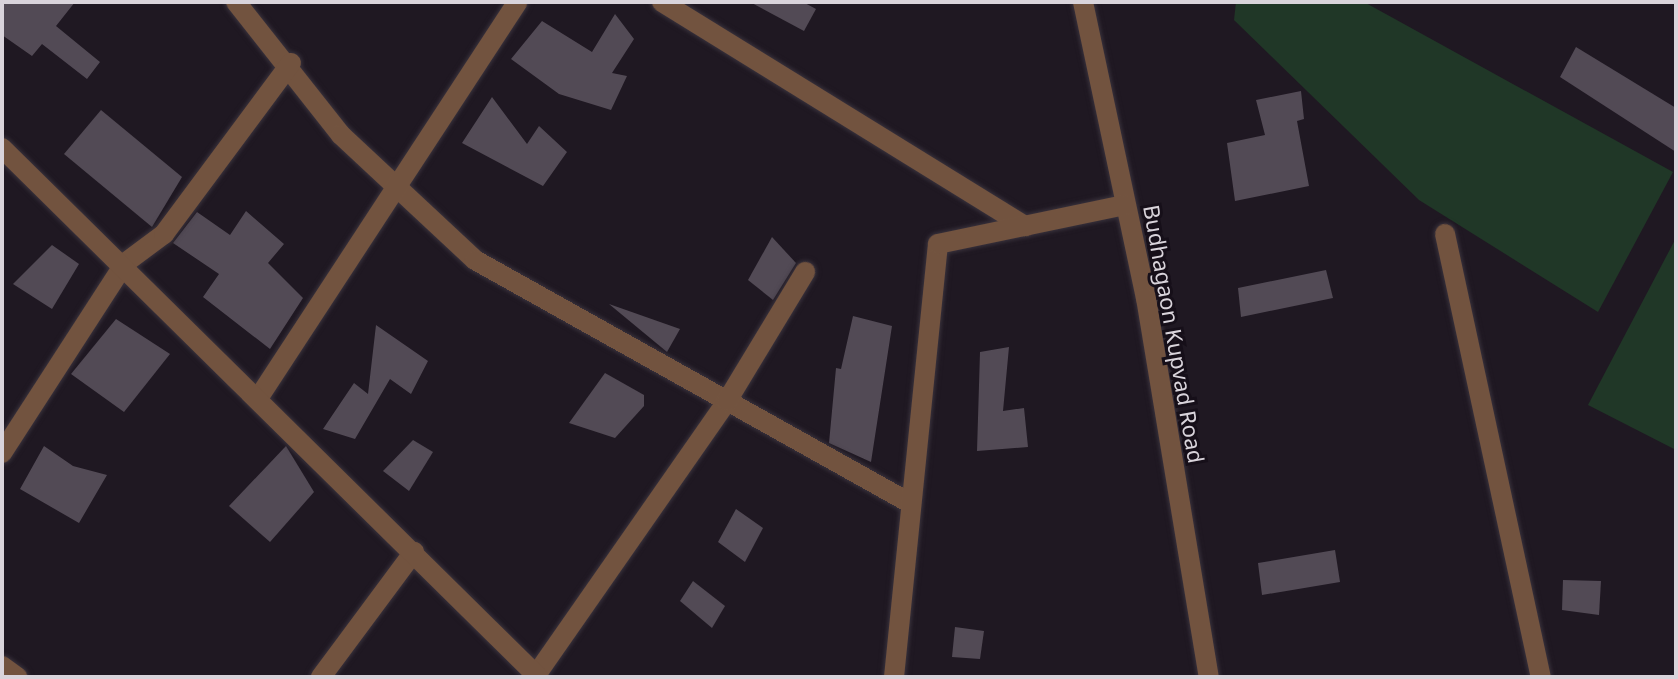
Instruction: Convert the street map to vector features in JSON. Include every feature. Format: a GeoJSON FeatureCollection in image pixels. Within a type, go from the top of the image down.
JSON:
{"type":"FeatureCollection","features":[{"type":"Feature","properties":{"kind":"street"},"geometry":{"type":"LineString","coordinates":[[236,2],[291,63],[341,135],[475,260],[907,501]]}},
{"type":"Feature","properties":{"kind":"street"},"geometry":{"type":"LineString","coordinates":[[259,397],[517,2]]}},
{"type":"Feature","properties":{"kind":"street"},"geometry":{"type":"LineString","coordinates":[[662,2],[1025,226]]}},
{"type":"Feature","properties":{"kind":"street","name":"Budhagaon Kupvad Road"},"geometry":{"type":"LineString","coordinates":[[1083,2],[1125,205],[1209,677]]}},
{"type":"Feature","properties":{"kind":"street"},"geometry":{"type":"LineString","coordinates":[[2,453],[125,263],[164,234],[291,63]]}},
{"type":"Feature","properties":{"kind":"street"},"geometry":{"type":"LineString","coordinates":[[2,148],[125,263],[537,676],[727,401],[805,272]]}},
{"type":"Feature","properties":{"kind":"street"},"geometry":{"type":"LineString","coordinates":[[894,677],[907,501],[938,244],[1125,205]]}},
{"type":"Feature","properties":{"kind":"street"},"geometry":{"type":"LineString","coordinates":[[1445,234],[1541,677]]}},
{"type":"Feature","properties":{"kind":"street"},"geometry":{"type":"LineString","coordinates":[[321,677],[414,552]]}},
{"type":"Feature","properties":{"kind":"street"},"geometry":{"type":"LineString","coordinates":[[2,666],[17,677]]}},
{"type":"Feature","properties":{"kind":"green space"},"geometry":{"type":"Polygon","coordinates":[[[1236,2],[1364,2],[1673,172],[1598,312],[1419,200],[1234,20],[1236,2]]]}},
{"type":"Feature","properties":{"kind":"green space"},"geometry":{"type":"Polygon","coordinates":[[[1676,238],[1676,450],[1588,405],[1676,238]]]}},
{"type":"Feature","properties":{"kind":"building"},"geometry":{"type":"Polygon","coordinates":[[[2,2],[75,2],[56,26],[100,62],[87,79],[42,44],[32,56],[2,35],[2,2]]]}},
{"type":"Feature","properties":{"kind":"building"},"geometry":{"type":"Polygon","coordinates":[[[750,2],[803,2],[816,9],[804,31],[750,2]]]}},
{"type":"Feature","properties":{"kind":"building"},"geometry":{"type":"Polygon","coordinates":[[[615,14],[634,39],[612,73],[627,76],[611,110],[559,94],[511,59],[542,21],[592,52],[615,14]]]}},
{"type":"Feature","properties":{"kind":"building"},"geometry":{"type":"Polygon","coordinates":[[[1576,47],[1676,108],[1676,152],[1560,77],[1576,47]]]}},
{"type":"Feature","properties":{"kind":"building"},"geometry":{"type":"Polygon","coordinates":[[[1301,91],[1304,119],[1297,121],[1309,186],[1235,201],[1227,143],[1265,135],[1256,100],[1301,91]]]}},
{"type":"Feature","properties":{"kind":"building"},"geometry":{"type":"Polygon","coordinates":[[[492,97],[527,144],[539,126],[567,152],[543,186],[462,143],[492,97]]]}},
{"type":"Feature","properties":{"kind":"building"},"geometry":{"type":"Polygon","coordinates":[[[101,110],[182,177],[152,227],[64,154],[101,110]]]}},
{"type":"Feature","properties":{"kind":"building"},"geometry":{"type":"Polygon","coordinates":[[[246,211],[284,244],[268,263],[303,298],[270,349],[203,297],[219,274],[173,243],[197,212],[230,235],[246,211]]]}},
{"type":"Feature","properties":{"kind":"building"},"geometry":{"type":"Polygon","coordinates":[[[772,237],[796,263],[773,300],[748,280],[772,237]]]}},
{"type":"Feature","properties":{"kind":"building"},"geometry":{"type":"Polygon","coordinates":[[[52,245],[79,264],[52,309],[13,284],[52,245]]]}},
{"type":"Feature","properties":{"kind":"building"},"geometry":{"type":"Polygon","coordinates":[[[1326,270],[1333,298],[1241,317],[1238,288],[1326,270]]]}},
{"type":"Feature","properties":{"kind":"building"},"geometry":{"type":"Polygon","coordinates":[[[609,304],[680,329],[667,352],[609,304]]]}},
{"type":"Feature","properties":{"kind":"building"},"geometry":{"type":"Polygon","coordinates":[[[853,316],[892,326],[871,462],[829,443],[836,368],[841,369],[853,316]]]}},
{"type":"Feature","properties":{"kind":"building"},"geometry":{"type":"Polygon","coordinates":[[[116,319],[170,354],[124,412],[71,374],[116,319]]]}},
{"type":"Feature","properties":{"kind":"building"},"geometry":{"type":"Polygon","coordinates":[[[376,325],[428,361],[411,394],[390,379],[355,439],[323,429],[354,383],[368,394],[376,325]]]}},
{"type":"Feature","properties":{"kind":"building"},"geometry":{"type":"Polygon","coordinates":[[[1009,347],[1003,411],[1024,408],[1028,447],[977,451],[980,352],[1009,347]]]}},
{"type":"Feature","properties":{"kind":"building"},"geometry":{"type":"Polygon","coordinates":[[[605,373],[644,395],[644,406],[615,438],[569,423],[605,373]]]}},
{"type":"Feature","properties":{"kind":"building"},"geometry":{"type":"Polygon","coordinates":[[[413,440],[433,452],[409,491],[383,471],[413,440]]]}},
{"type":"Feature","properties":{"kind":"building"},"geometry":{"type":"Polygon","coordinates":[[[44,446],[73,466],[107,475],[79,523],[20,489],[44,446]]]}},
{"type":"Feature","properties":{"kind":"building"},"geometry":{"type":"Polygon","coordinates":[[[286,446],[314,492],[270,542],[229,506],[286,446]]]}},
{"type":"Feature","properties":{"kind":"building"},"geometry":{"type":"Polygon","coordinates":[[[736,509],[763,528],[745,562],[718,542],[736,509]]]}},
{"type":"Feature","properties":{"kind":"building"},"geometry":{"type":"Polygon","coordinates":[[[1335,550],[1340,582],[1262,595],[1258,563],[1335,550]]]}},
{"type":"Feature","properties":{"kind":"building"},"geometry":{"type":"Polygon","coordinates":[[[1563,580],[1601,581],[1599,615],[1562,610],[1563,580]]]}},
{"type":"Feature","properties":{"kind":"building"},"geometry":{"type":"Polygon","coordinates":[[[693,581],[725,606],[712,628],[680,601],[693,581]]]}},
{"type":"Feature","properties":{"kind":"building"},"geometry":{"type":"Polygon","coordinates":[[[955,627],[984,631],[980,659],[952,657],[955,627]]]}}]}
